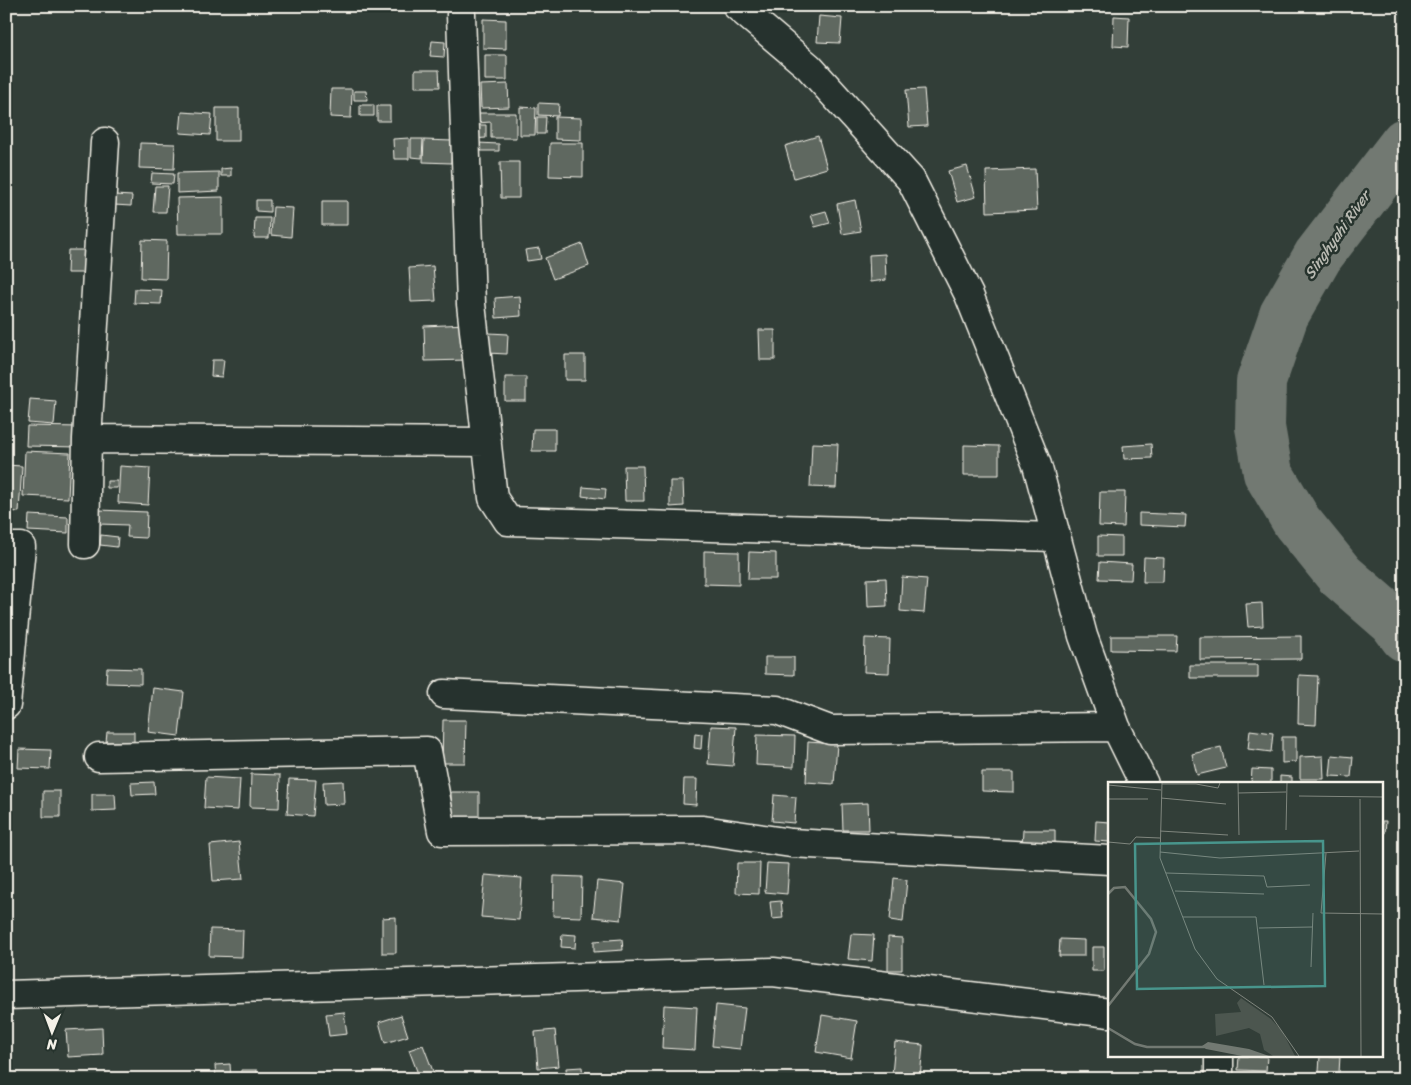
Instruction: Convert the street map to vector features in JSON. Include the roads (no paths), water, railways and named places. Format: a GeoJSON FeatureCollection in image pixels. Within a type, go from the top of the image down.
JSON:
{"type":"FeatureCollection","features":[{"type":"Feature","properties":{"kind":"street"},"geometry":{"type":"LineString","coordinates":[[737,6],[809,67],[911,180],[970,295],[1036,465],[1083,636],[1116,727],[1143,782]]}},
{"type":"Feature","properties":{"kind":"street"},"geometry":{"type":"LineString","coordinates":[[461,14],[471,304],[493,498],[508,521],[1056,537]]}},
{"type":"Feature","properties":{"kind":"street"},"geometry":{"type":"LineString","coordinates":[[85,544],[88,439],[105,142]]}},
{"type":"Feature","properties":{"kind":"street"},"geometry":{"type":"LineString","coordinates":[[88,439],[487,442]]}},
{"type":"Feature","properties":{"kind":"street"},"geometry":{"type":"LineString","coordinates":[[6,547],[21,547],[6,705]]}},
{"type":"Feature","properties":{"kind":"street"},"geometry":{"type":"LineString","coordinates":[[444,694],[777,710],[830,730],[1116,727]]}},
{"type":"Feature","properties":{"kind":"street"},"geometry":{"type":"LineString","coordinates":[[99,757],[426,751],[442,831],[702,830],[791,843],[1108,860]]}},
{"type":"Feature","properties":{"kind":"street"},"geometry":{"type":"LineString","coordinates":[[6,994],[773,972],[1108,1013]]}},
{"type":"Feature","properties":{"kind":"street"},"geometry":{"type":"LineString","coordinates":[[1219,1079],[1220,1058]]}},
{"type":"Feature","properties":{"kind":"waterway","name":"Singhyahi River"},"geometry":{"type":"LineString","coordinates":[[1405,143],[1318,256],[1284,315],[1261,382],[1260,427],[1268,473],[1297,522],[1340,575],[1394,622],[1405,637]]}}]}
